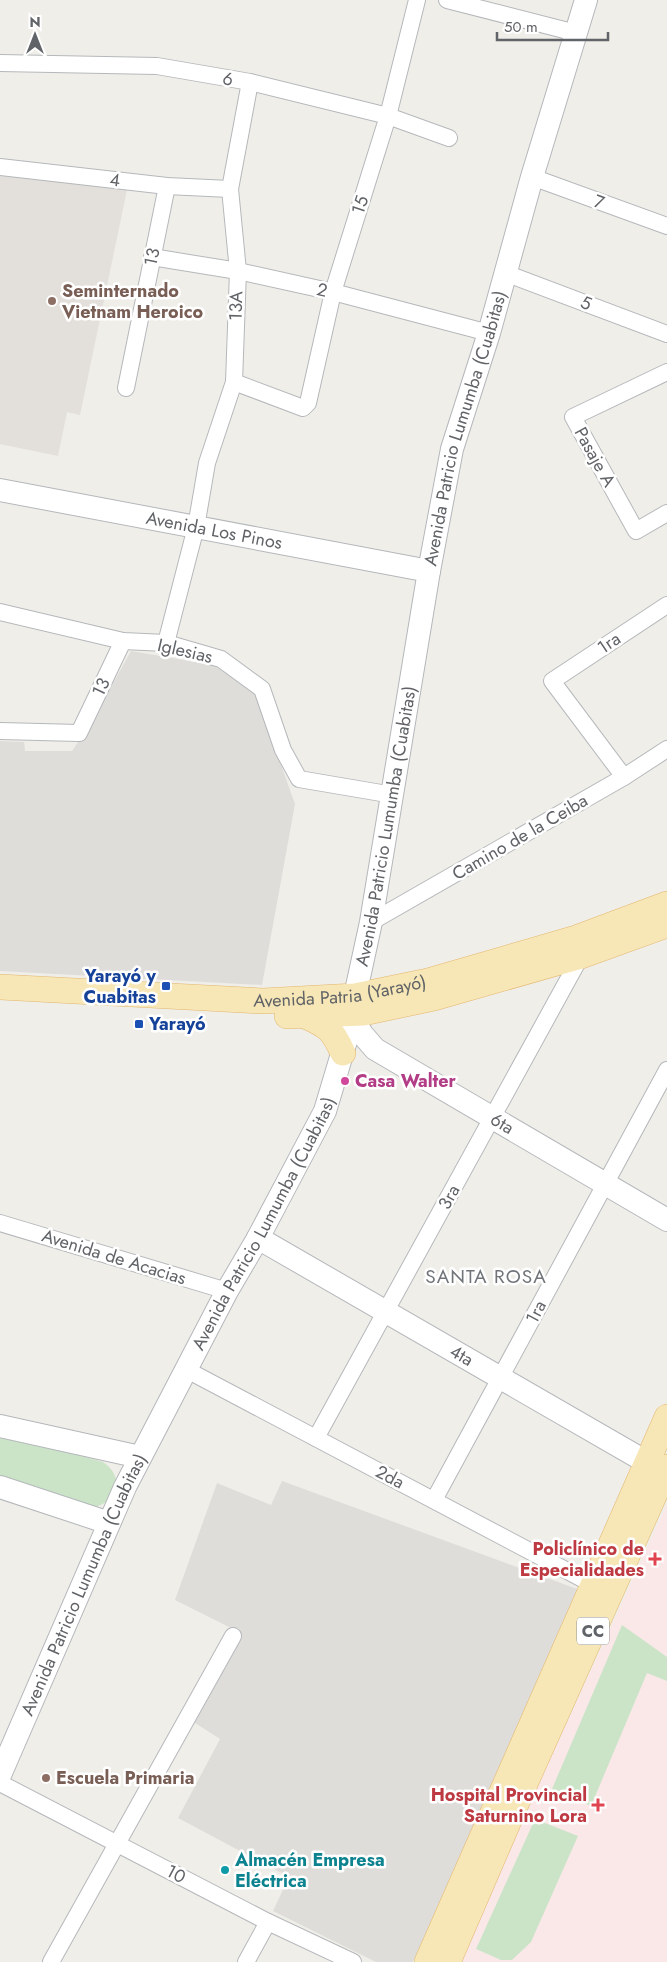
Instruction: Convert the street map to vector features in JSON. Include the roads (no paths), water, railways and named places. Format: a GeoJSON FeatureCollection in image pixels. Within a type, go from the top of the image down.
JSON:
{"type":"FeatureCollection","features":[{"type":"Feature","properties":{"kind":"main road","name":"Avenida Patricio Lumumba (Cuabitas)"},"geometry":{"type":"LineString","coordinates":[[0,1774],[7,1740],[140,1457],[227,1291],[258,1238],[325,1111],[344,1053],[371,922],[429,571],[452,449],[489,333],[532,177],[586,0]]}},
{"type":"Feature","properties":{"kind":"main road","name":"Avenida Los Pinos"},"geometry":{"type":"LineString","coordinates":[[0,490],[429,571]]}},
{"type":"Feature","properties":{"kind":"main road","name":"Avenida Patria (Yarayó)"},"geometry":{"type":"LineString","coordinates":[[0,1002],[145,1012],[262,1017],[303,1015],[353,1005],[566,941],[667,904]]}},
{"type":"Feature","properties":{"kind":"main road","name":"Avenida Patria (Yarayó)"},"geometry":{"type":"LineString","coordinates":[[0,987],[353,1005],[382,1010],[434,998],[581,956],[667,925]]}},
{"type":"Feature","properties":{"kind":"main road","name":"6ta"},"geometry":{"type":"LineString","coordinates":[[353,1005],[362,1034],[375,1049],[667,1220]]}},
{"type":"Feature","properties":{"kind":"main road"},"geometry":{"type":"LineString","coordinates":[[303,1015],[327,1026],[336,1036],[344,1053]]}},
{"type":"Feature","properties":{"kind":"main road","name":"4ta"},"geometry":{"type":"LineString","coordinates":[[258,1238],[661,1469]]}},
{"type":"Feature","properties":{"kind":"main road","name":"CC"},"geometry":{"type":"LineString","coordinates":[[448,1962],[661,1469],[667,1417]]}},
{"type":"Feature","properties":{"kind":"main road"},"geometry":{"type":"LineString","coordinates":[[0,1426],[140,1457]]}},
{"type":"Feature","properties":{"kind":"main road","name":"CC"},"geometry":{"type":"LineString","coordinates":[[427,1962],[592,1584],[661,1469]]}},
{"type":"Feature","properties":{"kind":"main road"},"geometry":{"type":"LineString","coordinates":[[0,1487],[109,1523]]}},
{"type":"Feature","properties":{"kind":"street","name":"15"},"geometry":{"type":"LineString","coordinates":[[234,382],[303,408],[308,403],[332,292],[388,116],[417,0]]}},
{"type":"Feature","properties":{"kind":"street"},"geometry":{"type":"LineString","coordinates":[[447,0],[576,33]]}},
{"type":"Feature","properties":{"kind":"street","name":"6"},"geometry":{"type":"LineString","coordinates":[[0,63],[157,66],[250,82],[388,116],[449,138]]}},
{"type":"Feature","properties":{"kind":"street","name":"13A"},"geometry":{"type":"LineString","coordinates":[[196,528],[207,463],[223,420],[234,382],[238,271],[230,189],[250,82]]}},
{"type":"Feature","properties":{"kind":"street","name":"4"},"geometry":{"type":"LineString","coordinates":[[0,167],[167,186],[230,189]]}},
{"type":"Feature","properties":{"kind":"street","name":"7"},"geometry":{"type":"LineString","coordinates":[[532,177],[667,226]]}},
{"type":"Feature","properties":{"kind":"street","name":"13"},"geometry":{"type":"LineString","coordinates":[[126,388],[167,186]]}},
{"type":"Feature","properties":{"kind":"street","name":"2"},"geometry":{"type":"LineString","coordinates":[[152,257],[238,271],[332,292],[489,333]]}},
{"type":"Feature","properties":{"kind":"street","name":"5"},"geometry":{"type":"LineString","coordinates":[[505,273],[667,334]]}},
{"type":"Feature","properties":{"kind":"street","name":"Pasaje A"},"geometry":{"type":"LineString","coordinates":[[667,372],[573,417],[636,531],[667,513]]}},
{"type":"Feature","properties":{"kind":"street"},"geometry":{"type":"LineString","coordinates":[[166,643],[196,528]]}},
{"type":"Feature","properties":{"kind":"street","name":"1ra"},"geometry":{"type":"LineString","coordinates":[[624,777],[552,681],[667,604]]}},
{"type":"Feature","properties":{"kind":"street","name":"Iglesias"},"geometry":{"type":"LineString","coordinates":[[0,612],[123,642],[166,643],[221,659],[262,689],[283,750],[299,779],[393,795]]}},
{"type":"Feature","properties":{"kind":"street","name":"13"},"geometry":{"type":"LineString","coordinates":[[0,731],[79,733],[123,642]]}},
{"type":"Feature","properties":{"kind":"street","name":"Camino de la Ceiba"},"geometry":{"type":"LineString","coordinates":[[371,922],[624,777],[667,749]]}},
{"type":"Feature","properties":{"kind":"street","name":"3ra"},"geometry":{"type":"LineString","coordinates":[[316,1438],[581,956]]}},
{"type":"Feature","properties":{"kind":"street","name":"1ra"},"geometry":{"type":"LineString","coordinates":[[434,1500],[667,1070]]}},
{"type":"Feature","properties":{"kind":"street","name":"Avenida de Acacias"},"geometry":{"type":"LineString","coordinates":[[0,1223],[227,1291]]}},
{"type":"Feature","properties":{"kind":"street","name":"2da"},"geometry":{"type":"LineString","coordinates":[[187,1370],[592,1584]]}},
{"type":"Feature","properties":{"kind":"street"},"geometry":{"type":"LineString","coordinates":[[51,1962],[233,1636]]}},
{"type":"Feature","properties":{"kind":"street","name":"10"},"geometry":{"type":"LineString","coordinates":[[0,1783],[268,1922],[353,1962]]}},
{"type":"Feature","properties":{"kind":"street"},"geometry":{"type":"LineString","coordinates":[[246,1962],[268,1922]]}},
{"type":"Feature","properties":{"kind":"place","name":"Seminternado Vietnam Heroico"},"geometry":{"type":"Point","coordinates":[52,301]}},
{"type":"Feature","properties":{"kind":"place","name":"Yarayó y Cuabitas"},"geometry":{"type":"Point","coordinates":[166,986]}},
{"type":"Feature","properties":{"kind":"place","name":"Yarayó"},"geometry":{"type":"Point","coordinates":[139,1024]}},
{"type":"Feature","properties":{"kind":"place","name":"Casa Walter"},"geometry":{"type":"Point","coordinates":[345,1081]}},
{"type":"Feature","properties":{"kind":"place","name":"Policlínico de Especialidades"},"geometry":{"type":"Point","coordinates":[655,1559]}},
{"type":"Feature","properties":{"kind":"place","name":"Escuela Primaria"},"geometry":{"type":"Point","coordinates":[46,1778]}},
{"type":"Feature","properties":{"kind":"place","name":"Hospital Provincial Saturnino Lora"},"geometry":{"type":"Point","coordinates":[598,1805]}},
{"type":"Feature","properties":{"kind":"place","name":"Almacén Empresa Eléctrica"},"geometry":{"type":"Point","coordinates":[225,1870]}},
{"type":"Feature","properties":{"kind":"district","name":"SANTA ROSA"},"geometry":{"type":"Point","coordinates":[486,1276]}}]}
